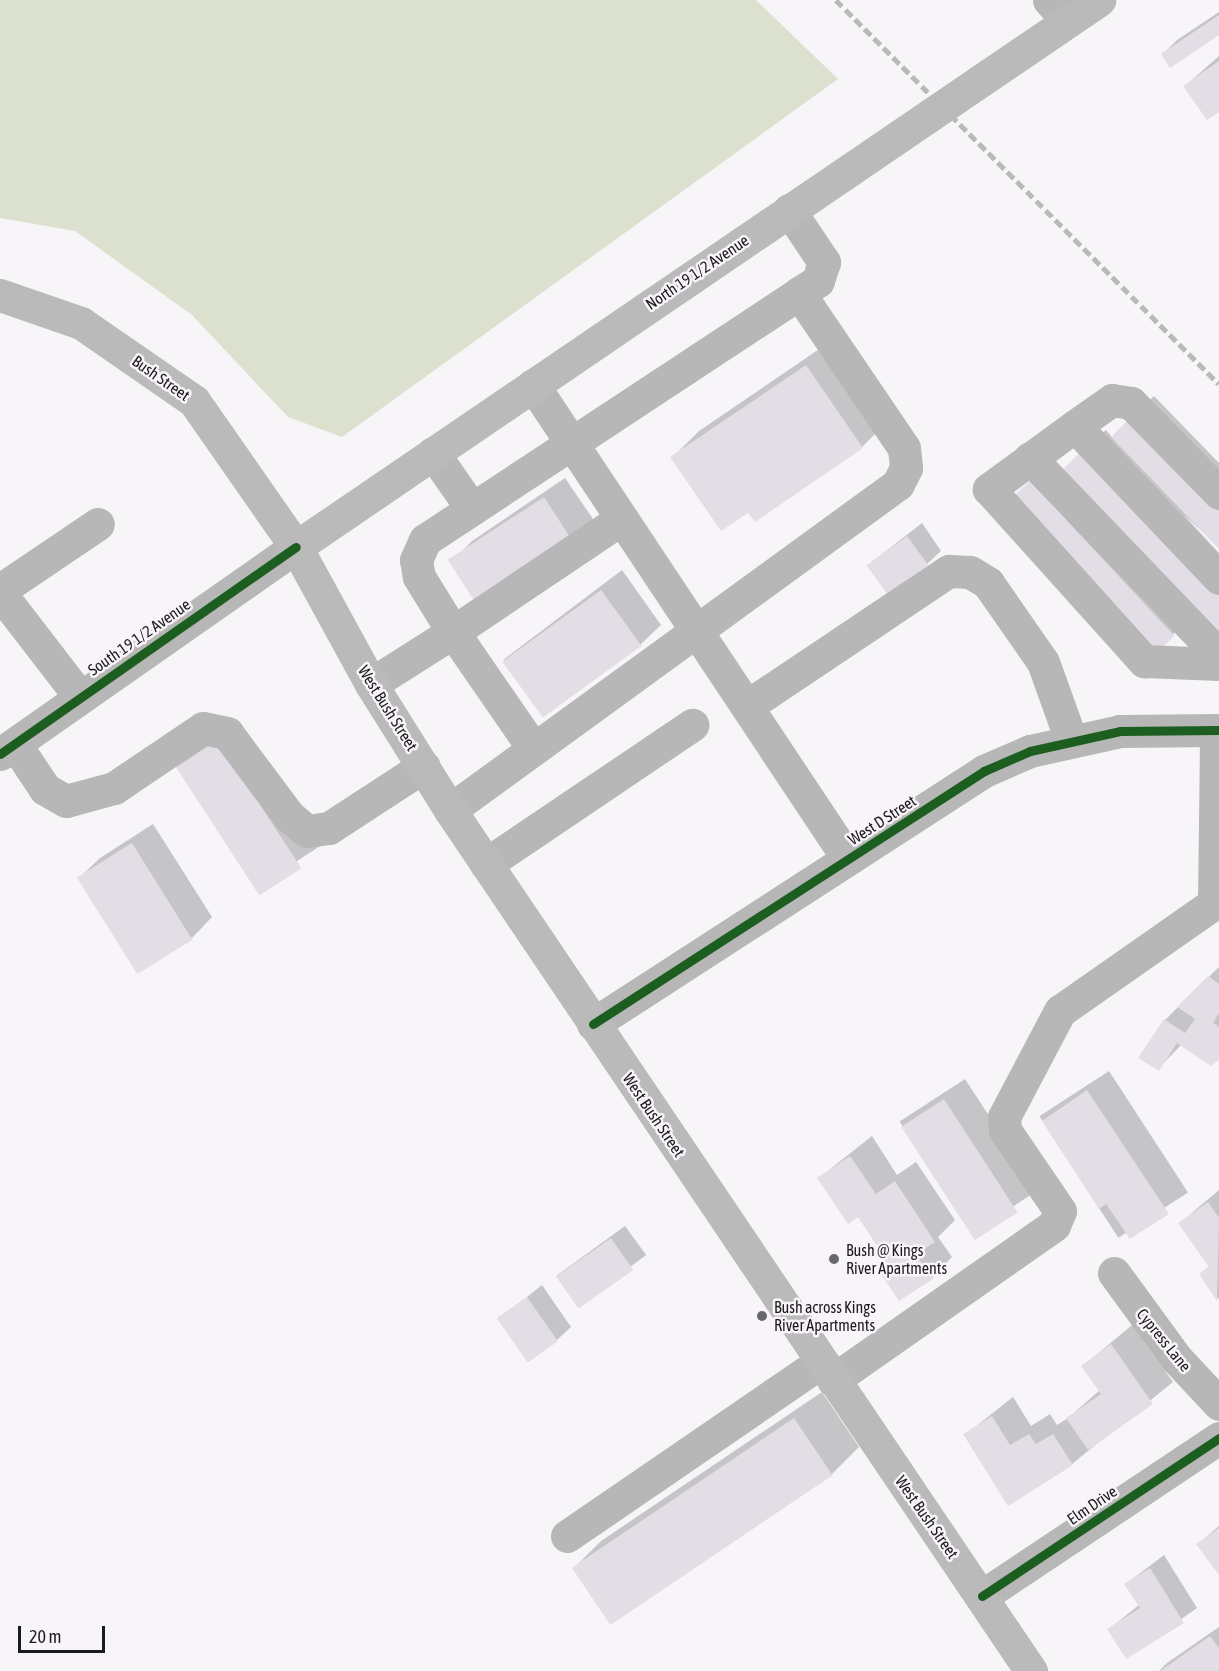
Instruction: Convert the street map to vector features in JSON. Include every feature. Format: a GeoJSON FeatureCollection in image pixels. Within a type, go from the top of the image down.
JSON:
{"type":"FeatureCollection","features":[{"type":"Feature","properties":{"kind":"main road","name":"North 19 1/2 Avenue"},"geometry":{"type":"LineString","coordinates":[[296,547],[789,210],[1058,10],[1099,0]]}},
{"type":"Feature","properties":{"kind":"main road","name":"Bush Street"},"geometry":{"type":"LineString","coordinates":[[0,295],[81,323],[194,401],[296,547]]}},
{"type":"Feature","properties":{"kind":"main road","name":"West Bush Street"},"geometry":{"type":"LineString","coordinates":[[296,547],[371,684],[450,810],[1031,1671]]}},
{"type":"Feature","properties":{"kind":"street"},"geometry":{"type":"LineString","coordinates":[[533,748],[453,632],[419,577],[416,560],[425,540],[818,281],[824,262],[789,210]]}},
{"type":"Feature","properties":{"kind":"street"},"geometry":{"type":"LineString","coordinates":[[450,810],[533,748],[698,632],[898,484],[906,468],[904,448],[799,293]]}},
{"type":"Feature","properties":{"kind":"street"},"geometry":{"type":"LineString","coordinates":[[533,385],[848,859]]}},
{"type":"Feature","properties":{"kind":"street"},"geometry":{"type":"LineString","coordinates":[[1219,492],[1131,403],[1112,400],[994,482],[991,497],[1144,661],[1219,664]]}},
{"type":"Feature","properties":{"kind":"street"},"geometry":{"type":"LineString","coordinates":[[1075,426],[1219,578]]}},
{"type":"Feature","properties":{"kind":"street"},"geometry":{"type":"LineString","coordinates":[[433,453],[472,509]]}},
{"type":"Feature","properties":{"kind":"street"},"geometry":{"type":"LineString","coordinates":[[1030,458],[1210,647],[1219,664]]}},
{"type":"Feature","properties":{"kind":"street"},"geometry":{"type":"LineString","coordinates":[[371,684],[621,519]]}},
{"type":"Feature","properties":{"kind":"street"},"geometry":{"type":"LineString","coordinates":[[80,697],[0,591],[98,524]]}},
{"type":"Feature","properties":{"kind":"street","name":"South 19 1/2 Avenue"},"geometry":{"type":"LineString","coordinates":[[7,749],[296,547]]}},
{"type":"Feature","properties":{"kind":"street"},"geometry":{"type":"LineString","coordinates":[[747,706],[949,571],[970,572],[988,583],[1043,662],[1071,740]]}},
{"type":"Feature","properties":{"kind":"street"},"geometry":{"type":"LineString","coordinates":[[486,864],[692,725]]}},
{"type":"Feature","properties":{"kind":"street"},"geometry":{"type":"LineString","coordinates":[[7,749],[45,789],[66,801],[114,788],[203,728],[227,733],[289,816],[307,831],[330,828],[424,766]]}},
{"type":"Feature","properties":{"kind":"street"},"geometry":{"type":"LineString","coordinates":[[567,1536],[1054,1225],[1060,1211],[1005,1130],[1004,1117],[1060,1011],[1216,904],[1217,730]]}},
{"type":"Feature","properties":{"kind":"street","name":"West D Street"},"geometry":{"type":"LineString","coordinates":[[593,1024],[984,771],[1071,740],[1120,731],[1217,730]]}},
{"type":"Feature","properties":{"kind":"street","name":"Cypress Lane"},"geometry":{"type":"LineString","coordinates":[[1114,1273],[1176,1358],[1219,1404]]}},
{"type":"Feature","properties":{"kind":"street","name":"Elm Drive"},"geometry":{"type":"LineString","coordinates":[[982,1596],[1219,1438]]}},
{"type":"Feature","properties":{"kind":"green space"},"geometry":{"type":"Polygon","coordinates":[[[0,0],[756,0],[838,79],[342,437],[288,417],[192,315],[75,231],[0,218],[0,0]]]}},
{"type":"Feature","properties":{"kind":"building"},"geometry":{"type":"Polygon","coordinates":[[[1219,15],[1219,35],[1170,68],[1161,54],[1219,15]]]}},
{"type":"Feature","properties":{"kind":"building"},"geometry":{"type":"Polygon","coordinates":[[[1219,61],[1219,112],[1207,120],[1183,86],[1219,61]]]}},
{"type":"Feature","properties":{"kind":"building"},"geometry":{"type":"Polygon","coordinates":[[[806,365],[863,448],[755,522],[748,513],[721,531],[670,457],[806,365]]]}},
{"type":"Feature","properties":{"kind":"building"},"geometry":{"type":"Polygon","coordinates":[[[1133,415],[1219,505],[1219,549],[1111,437],[1133,415]]]}},
{"type":"Feature","properties":{"kind":"building"},"geometry":{"type":"Polygon","coordinates":[[[1084,449],[1219,596],[1219,639],[1062,470],[1084,449]]]}},
{"type":"Feature","properties":{"kind":"building"},"geometry":{"type":"Polygon","coordinates":[[[1030,481],[1175,636],[1153,656],[1009,501],[1030,481]]]}},
{"type":"Feature","properties":{"kind":"building"},"geometry":{"type":"Polygon","coordinates":[[[544,497],[573,541],[476,604],[448,560],[544,497]]]}},
{"type":"Feature","properties":{"kind":"building"},"geometry":{"type":"Polygon","coordinates":[[[907,536],[928,565],[888,595],[867,565],[907,536]]]}},
{"type":"Feature","properties":{"kind":"building"},"geometry":{"type":"Polygon","coordinates":[[[601,590],[642,646],[543,718],[502,662],[601,590]]]}},
{"type":"Feature","properties":{"kind":"building"},"geometry":{"type":"Polygon","coordinates":[[[218,740],[301,868],[259,896],[176,767],[218,740]]]}},
{"type":"Feature","properties":{"kind":"building"},"geometry":{"type":"Polygon","coordinates":[[[132,843],[192,940],[137,974],[77,877],[132,843]]]}},
{"type":"Feature","properties":{"kind":"building"},"geometry":{"type":"Polygon","coordinates":[[[1208,976],[1219,984],[1219,1013],[1213,1023],[1219,1027],[1219,1060],[1211,1066],[1177,1043],[1159,1071],[1138,1058],[1164,1019],[1185,1033],[1195,1019],[1177,1007],[1208,976]]]}},
{"type":"Feature","properties":{"kind":"building"},"geometry":{"type":"Polygon","coordinates":[[[1087,1090],[1169,1214],[1130,1239],[1106,1204],[1099,1209],[1042,1121],[1087,1090]]]}},
{"type":"Feature","properties":{"kind":"building"},"geometry":{"type":"Polygon","coordinates":[[[944,1099],[1018,1212],[975,1240],[901,1127],[944,1099]]]}},
{"type":"Feature","properties":{"kind":"building"},"geometry":{"type":"Polygon","coordinates":[[[850,1156],[876,1194],[895,1181],[935,1242],[916,1255],[933,1279],[899,1301],[875,1265],[885,1258],[858,1217],[848,1224],[817,1178],[850,1156]]]}},
{"type":"Feature","properties":{"kind":"building"},"geometry":{"type":"Polygon","coordinates":[[[1208,1202],[1219,1218],[1217,1301],[1199,1274],[1209,1267],[1178,1223],[1208,1202]]]}},
{"type":"Feature","properties":{"kind":"building"},"geometry":{"type":"Polygon","coordinates":[[[611,1238],[633,1270],[578,1308],[556,1276],[611,1238]]]}},
{"type":"Feature","properties":{"kind":"building"},"geometry":{"type":"Polygon","coordinates":[[[527,1297],[558,1341],[528,1362],[497,1318],[527,1297]]]}},
{"type":"Feature","properties":{"kind":"building"},"geometry":{"type":"Polygon","coordinates":[[[1111,1344],[1153,1404],[1088,1450],[1066,1418],[1101,1394],[1081,1366],[1111,1344]]]}},
{"type":"Feature","properties":{"kind":"building"},"geometry":{"type":"Polygon","coordinates":[[[992,1416],[1010,1445],[1029,1434],[1036,1444],[1053,1434],[1073,1465],[1008,1506],[963,1434],[992,1416]]]}},
{"type":"Feature","properties":{"kind":"building"},"geometry":{"type":"Polygon","coordinates":[[[794,1418],[833,1475],[610,1625],[572,1568],[794,1418]]]}},
{"type":"Feature","properties":{"kind":"building"},"geometry":{"type":"Polygon","coordinates":[[[1219,1528],[1219,1575],[1196,1544],[1219,1528]]]}},
{"type":"Feature","properties":{"kind":"building"},"geometry":{"type":"Polygon","coordinates":[[[1150,1568],[1184,1623],[1126,1659],[1107,1629],[1140,1608],[1124,1584],[1150,1568]]]}},
{"type":"Feature","properties":{"kind":"building"},"geometry":{"type":"Polygon","coordinates":[[[1210,1636],[1219,1648],[1219,1671],[1160,1671],[1210,1636]]]}},
{"type":"Feature","properties":{"kind":"railway"},"geometry":{"type":"LineString","coordinates":[[836,0],[1219,384]]}},
{"type":"Feature","properties":{"kind":"cycle path"},"geometry":{"type":"LineString","coordinates":[[0,754],[296,547]]}},
{"type":"Feature","properties":{"kind":"cycle path"},"geometry":{"type":"LineString","coordinates":[[593,1024],[984,771],[1030,751],[1120,731],[1219,730]]}},
{"type":"Feature","properties":{"kind":"cycle path"},"geometry":{"type":"LineString","coordinates":[[982,1596],[1219,1438]]}},
{"type":"Feature","properties":{"kind":"place","name":"Bush @ Kings River Apartments"},"geometry":{"type":"Point","coordinates":[834,1259]}},
{"type":"Feature","properties":{"kind":"place","name":"Bush across Kings River Apartments"},"geometry":{"type":"Point","coordinates":[762,1316]}}]}
